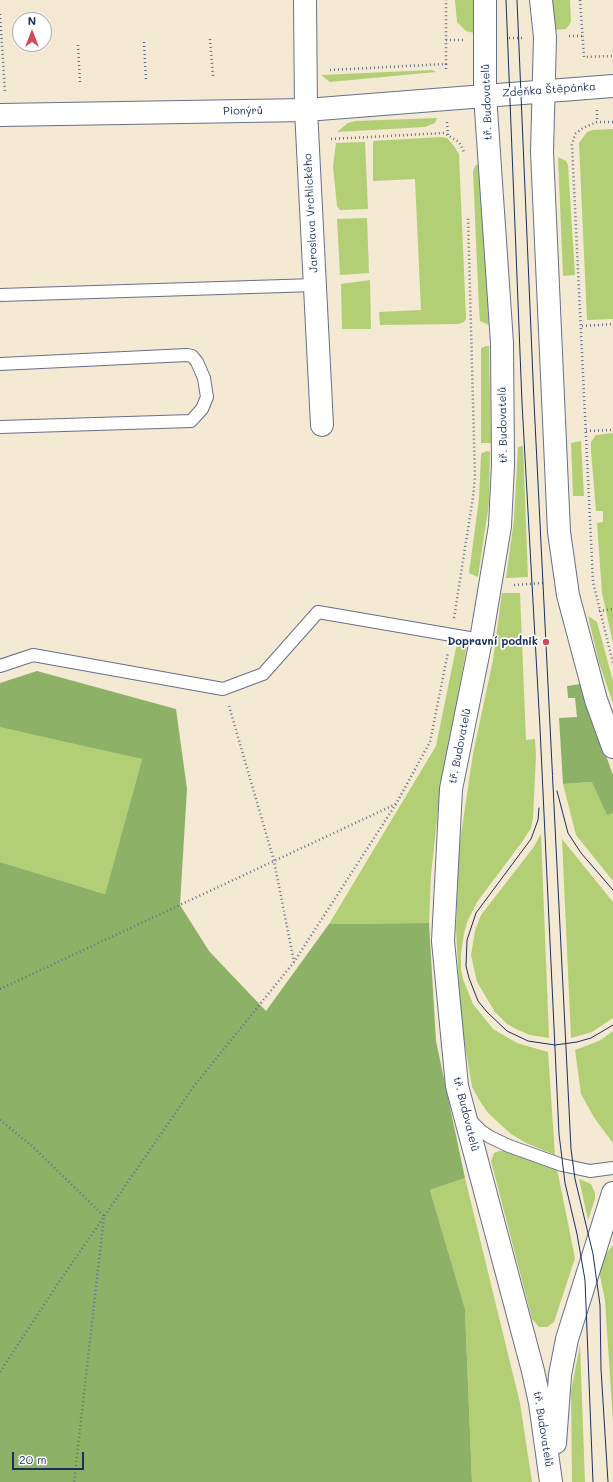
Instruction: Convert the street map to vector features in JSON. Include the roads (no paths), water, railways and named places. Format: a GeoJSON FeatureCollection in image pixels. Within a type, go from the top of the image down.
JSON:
{"type":"FeatureCollection","features":[{"type":"Feature","properties":{"kind":"street","name":"Jaroslava Vrchlického"},"geometry":{"type":"LineString","coordinates":[[305,0],[306,110],[322,425]]}},
{"type":"Feature","properties":{"kind":"street","name":"tř. Budovatelů"},"geometry":{"type":"LineString","coordinates":[[485,0],[485,95],[502,344],[503,465],[500,526],[481,640],[452,789],[442,941],[457,1086],[535,1377],[552,1482]]}},
{"type":"Feature","properties":{"kind":"street"},"geometry":{"type":"LineString","coordinates":[[541,0],[545,37],[542,152],[559,532],[568,595],[596,700],[613,746]]}},
{"type":"Feature","properties":{"kind":"street","name":"Zdeňka Štěpánka"},"geometry":{"type":"LineString","coordinates":[[485,95],[613,86]]}},
{"type":"Feature","properties":{"kind":"street","name":"Pionýrů"},"geometry":{"type":"LineString","coordinates":[[3,115],[306,110],[485,95]]}},
{"type":"Feature","properties":{"kind":"street","name":"tř. Budovatelů"},"geometry":{"type":"LineString","coordinates":[[552,1482],[560,1375],[567,1339],[613,1192]]}},
{"type":"Feature","properties":{"kind":"lane"},"geometry":{"type":"LineString","coordinates":[[0,295],[315,285]]}},
{"type":"Feature","properties":{"kind":"lane"},"geometry":{"type":"LineString","coordinates":[[0,364],[187,355],[192,356],[202,372],[207,397],[202,409],[191,421],[0,427]]}},
{"type":"Feature","properties":{"kind":"lane"},"geometry":{"type":"LineString","coordinates":[[0,666],[33,655],[223,689],[263,674],[318,612],[481,640]]}},
{"type":"Feature","properties":{"kind":"lane"},"geometry":{"type":"LineString","coordinates":[[464,1112],[481,1131],[509,1146],[574,1168],[590,1171],[613,1168]]}},
{"type":"Feature","properties":{"kind":"tram line"},"geometry":{"type":"LineString","coordinates":[[506,0],[522,403],[540,728],[559,1134],[565,1183],[577,1234],[585,1280],[593,1482]]}},
{"type":"Feature","properties":{"kind":"tram line"},"geometry":{"type":"LineString","coordinates":[[517,0],[534,402],[571,1149],[575,1179],[593,1254],[600,1305],[601,1369],[608,1482]]}},
{"type":"Feature","properties":{"kind":"tram line"},"geometry":{"type":"LineString","coordinates":[[557,791],[568,833],[581,853],[613,890]]}},
{"type":"Feature","properties":{"kind":"tram line"},"geometry":{"type":"LineString","coordinates":[[539,808],[538,820],[531,839],[476,913],[467,940],[466,966],[469,978],[478,1001],[487,1012],[507,1031],[528,1041],[555,1045],[577,1042],[591,1038],[613,1025]]}},
{"type":"Feature","properties":{"kind":"place","name":"Dopravní podnik"},"geometry":{"type":"Point","coordinates":[546,642]}}]}
